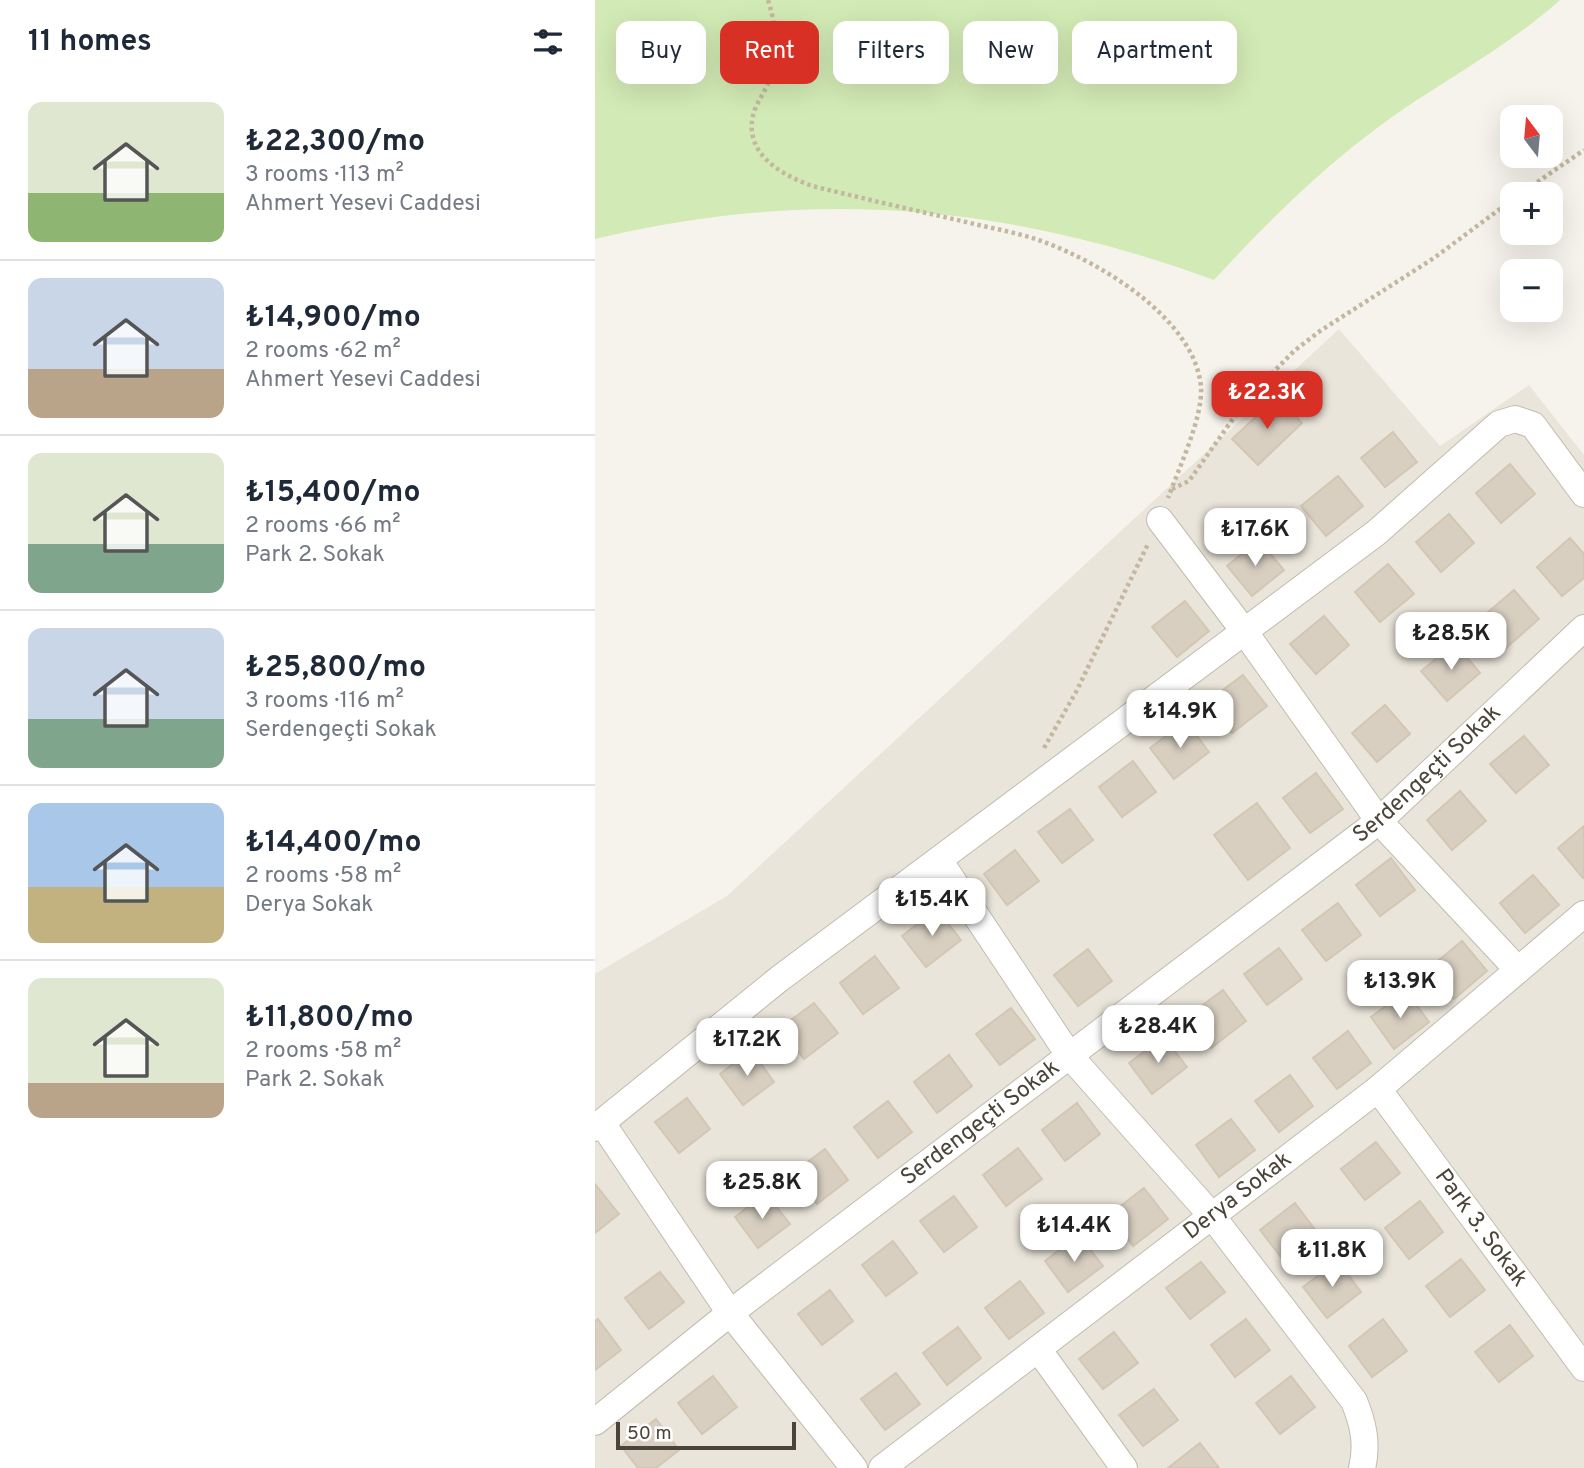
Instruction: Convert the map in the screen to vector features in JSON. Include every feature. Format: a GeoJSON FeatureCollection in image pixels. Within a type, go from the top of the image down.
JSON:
{"type":"FeatureCollection","features":[{"type":"Feature","properties":{"kind":"street"},"geometry":{"type":"LineString","coordinates":[[854,1468],[730,1313],[599,1125],[779,979],[1376,533],[1499,424],[1507,420],[1524,420],[1533,425],[1584,494]]}},
{"type":"Feature","properties":{"kind":"street"},"geometry":{"type":"LineString","coordinates":[[1160,520],[1244,631],[1379,821],[1518,971]]}},
{"type":"Feature","properties":{"kind":"street","name":"Serdengeçti Sokak"},"geometry":{"type":"LineString","coordinates":[[595,1422],[730,1313],[1379,821],[1584,628]]}},
{"type":"Feature","properties":{"kind":"street"},"geometry":{"type":"LineString","coordinates":[[939,860],[1069,1055],[1212,1216],[1354,1401],[1364,1435],[1363,1468]]}},
{"type":"Feature","properties":{"kind":"street","name":"Derya Sokak"},"geometry":{"type":"LineString","coordinates":[[882,1468],[1378,1090],[1584,914]]}},
{"type":"Feature","properties":{"kind":"street","name":"Park 3. Sokak"},"geometry":{"type":"LineString","coordinates":[[1378,1090],[1584,1368]]}},
{"type":"Feature","properties":{"kind":"street"},"geometry":{"type":"LineString","coordinates":[[1038,1349],[1123,1468]]}},
{"type":"Feature","properties":{"kind":"path"},"geometry":{"type":"LineString","coordinates":[[768,0],[776,30],[775,61],[771,78],[756,107],[752,129],[757,150],[765,160],[793,179],[812,187],[1023,235],[1062,249],[1128,287],[1180,335],[1194,359],[1200,377],[1201,406],[1160,520],[1076,692],[1039,756]]}},
{"type":"Feature","properties":{"kind":"path"},"geometry":{"type":"LineString","coordinates":[[1537,182],[1584,150]]}},
{"type":"Feature","properties":{"kind":"path"},"geometry":{"type":"LineString","coordinates":[[1171,489],[1189,481],[1247,399],[1294,351],[1320,331],[1434,258],[1500,210]]}},
{"type":"Feature","properties":{"kind":"shaded area"},"geometry":{"type":"Polygon","coordinates":[[[1339,329],[1440,446],[1529,385],[1584,455],[1584,1468],[595,1468],[595,974],[727,896],[1339,329]]]}},
{"type":"Feature","properties":{"kind":"green space"},"geometry":{"type":"Polygon","coordinates":[[[595,0],[1560,0],[1520,32],[1392,117],[1344,154],[1277,214],[1214,280],[1137,254],[1060,234],[984,220],[907,211],[831,209],[753,213],[675,223],[595,239],[595,0]]]}},
{"type":"Feature","properties":{"kind":"building"},"geometry":{"type":"Polygon","coordinates":[[[1277,397],[1302,423],[1258,465],[1232,439],[1277,397]]]}},
{"type":"Feature","properties":{"kind":"building"},"geometry":{"type":"Polygon","coordinates":[[[1393,432],[1417,462],[1385,487],[1361,458],[1393,432]]]}},
{"type":"Feature","properties":{"kind":"building"},"geometry":{"type":"Polygon","coordinates":[[[1510,464],[1535,494],[1501,523],[1476,493],[1510,464]]]}},
{"type":"Feature","properties":{"kind":"building"},"geometry":{"type":"Polygon","coordinates":[[[1338,476],[1363,506],[1326,536],[1301,506],[1338,476]]]}},
{"type":"Feature","properties":{"kind":"building"},"geometry":{"type":"Polygon","coordinates":[[[1449,514],[1474,543],[1441,572],[1416,542],[1449,514]]]}},
{"type":"Feature","properties":{"kind":"building"},"geometry":{"type":"Polygon","coordinates":[[[1570,538],[1584,554],[1584,578],[1562,596],[1537,567],[1570,538]]]}},
{"type":"Feature","properties":{"kind":"building"},"geometry":{"type":"Polygon","coordinates":[[[1259,540],[1284,570],[1252,596],[1227,566],[1259,540]]]}},
{"type":"Feature","properties":{"kind":"building"},"geometry":{"type":"Polygon","coordinates":[[[1388,564],[1414,594],[1380,622],[1355,592],[1388,564]]]}},
{"type":"Feature","properties":{"kind":"building"},"geometry":{"type":"Polygon","coordinates":[[[1514,590],[1539,619],[1506,648],[1481,618],[1514,590]]]}},
{"type":"Feature","properties":{"kind":"building"},"geometry":{"type":"Polygon","coordinates":[[[1185,601],[1209,631],[1177,657],[1152,627],[1185,601]]]}},
{"type":"Feature","properties":{"kind":"building"},"geometry":{"type":"Polygon","coordinates":[[[1324,616],[1349,645],[1316,674],[1290,644],[1324,616]]]}},
{"type":"Feature","properties":{"kind":"building"},"geometry":{"type":"Polygon","coordinates":[[[1455,643],[1480,673],[1447,701],[1421,671],[1455,643]]]}},
{"type":"Feature","properties":{"kind":"building"},"geometry":{"type":"Polygon","coordinates":[[[1243,675],[1267,706],[1232,733],[1208,701],[1243,675]]]}},
{"type":"Feature","properties":{"kind":"building"},"geometry":{"type":"Polygon","coordinates":[[[1385,705],[1410,734],[1377,762],[1352,733],[1385,705]]]}},
{"type":"Feature","properties":{"kind":"building"},"geometry":{"type":"Polygon","coordinates":[[[1186,721],[1209,752],[1174,779],[1150,748],[1186,721]]]}},
{"type":"Feature","properties":{"kind":"building"},"geometry":{"type":"Polygon","coordinates":[[[1524,736],[1549,765],[1516,793],[1490,764],[1524,736]]]}},
{"type":"Feature","properties":{"kind":"building"},"geometry":{"type":"Polygon","coordinates":[[[1133,761],[1156,792],[1122,817],[1099,787],[1133,761]]]}},
{"type":"Feature","properties":{"kind":"building"},"geometry":{"type":"Polygon","coordinates":[[[1316,773],[1343,809],[1310,833],[1283,798],[1316,773]]]}},
{"type":"Feature","properties":{"kind":"building"},"geometry":{"type":"Polygon","coordinates":[[[1460,791],[1486,821],[1452,850],[1427,820],[1460,791]]]}},
{"type":"Feature","properties":{"kind":"building"},"geometry":{"type":"Polygon","coordinates":[[[1257,803],[1290,848],[1248,880],[1214,835],[1257,803]]]}},
{"type":"Feature","properties":{"kind":"building"},"geometry":{"type":"Polygon","coordinates":[[[1070,809],[1093,840],[1062,863],[1038,832],[1070,809]]]}},
{"type":"Feature","properties":{"kind":"building"},"geometry":{"type":"Polygon","coordinates":[[[1584,826],[1584,877],[1583,878],[1558,848],[1584,826]]]}},
{"type":"Feature","properties":{"kind":"building"},"geometry":{"type":"Polygon","coordinates":[[[1015,850],[1039,881],[1007,905],[984,874],[1015,850]]]}},
{"type":"Feature","properties":{"kind":"building"},"geometry":{"type":"Polygon","coordinates":[[[1391,858],[1415,890],[1380,916],[1356,885],[1391,858]]]}},
{"type":"Feature","properties":{"kind":"building"},"geometry":{"type":"Polygon","coordinates":[[[1533,875],[1559,905],[1525,933],[1500,903],[1533,875]]]}},
{"type":"Feature","properties":{"kind":"building"},"geometry":{"type":"Polygon","coordinates":[[[1338,903],[1361,935],[1326,961],[1302,930],[1338,903]]]}},
{"type":"Feature","properties":{"kind":"building"},"geometry":{"type":"Polygon","coordinates":[[[937,909],[961,940],[926,967],[902,936],[937,909]]]}},
{"type":"Feature","properties":{"kind":"building"},"geometry":{"type":"Polygon","coordinates":[[[1462,941],[1487,971],[1454,999],[1428,969],[1462,941]]]}},
{"type":"Feature","properties":{"kind":"building"},"geometry":{"type":"Polygon","coordinates":[[[1279,948],[1302,979],[1267,1005],[1244,974],[1279,948]]]}},
{"type":"Feature","properties":{"kind":"building"},"geometry":{"type":"Polygon","coordinates":[[[1088,949],[1112,981],[1078,1006],[1054,975],[1088,949]]]}},
{"type":"Feature","properties":{"kind":"building"},"geometry":{"type":"Polygon","coordinates":[[[875,956],[899,988],[863,1014],[840,983],[875,956]]]}},
{"type":"Feature","properties":{"kind":"building"},"geometry":{"type":"Polygon","coordinates":[[[1223,990],[1246,1021],[1211,1048],[1188,1016],[1223,990]]]}},
{"type":"Feature","properties":{"kind":"building"},"geometry":{"type":"Polygon","coordinates":[[[1406,991],[1429,1022],[1394,1049],[1371,1017],[1406,991]]]}},
{"type":"Feature","properties":{"kind":"building"},"geometry":{"type":"Polygon","coordinates":[[[814,1003],[838,1033],[804,1059],[780,1028],[814,1003]]]}},
{"type":"Feature","properties":{"kind":"building"},"geometry":{"type":"Polygon","coordinates":[[[1011,1008],[1035,1039],[1000,1065],[976,1034],[1011,1008]]]}},
{"type":"Feature","properties":{"kind":"building"},"geometry":{"type":"Polygon","coordinates":[[[1348,1031],[1371,1063],[1337,1089],[1313,1058],[1348,1031]]]}},
{"type":"Feature","properties":{"kind":"building"},"geometry":{"type":"Polygon","coordinates":[[[1164,1037],[1187,1067],[1152,1094],[1129,1063],[1164,1037]]]}},
{"type":"Feature","properties":{"kind":"building"},"geometry":{"type":"Polygon","coordinates":[[[751,1050],[774,1082],[743,1105],[720,1074],[751,1050]]]}},
{"type":"Feature","properties":{"kind":"building"},"geometry":{"type":"Polygon","coordinates":[[[949,1055],[972,1086],[937,1113],[914,1082],[949,1055]]]}},
{"type":"Feature","properties":{"kind":"building"},"geometry":{"type":"Polygon","coordinates":[[[1290,1075],[1313,1106],[1279,1132],[1255,1101],[1290,1075]]]}},
{"type":"Feature","properties":{"kind":"building"},"geometry":{"type":"Polygon","coordinates":[[[687,1098],[710,1129],[679,1153],[655,1122],[687,1098]]]}},
{"type":"Feature","properties":{"kind":"building"},"geometry":{"type":"Polygon","coordinates":[[[888,1101],[912,1132],[878,1158],[854,1127],[888,1101]]]}},
{"type":"Feature","properties":{"kind":"building"},"geometry":{"type":"Polygon","coordinates":[[[1077,1103],[1100,1134],[1065,1161],[1042,1130],[1077,1103]]]}},
{"type":"Feature","properties":{"kind":"building"},"geometry":{"type":"Polygon","coordinates":[[[1231,1119],[1255,1150],[1219,1177],[1196,1145],[1231,1119]]]}},
{"type":"Feature","properties":{"kind":"building"},"geometry":{"type":"Polygon","coordinates":[[[1376,1142],[1400,1173],[1365,1200],[1341,1169],[1376,1142]]]}},
{"type":"Feature","properties":{"kind":"building"},"geometry":{"type":"Polygon","coordinates":[[[1018,1148],[1042,1179],[1006,1206],[983,1175],[1018,1148]]]}},
{"type":"Feature","properties":{"kind":"building"},"geometry":{"type":"Polygon","coordinates":[[[825,1149],[848,1180],[817,1204],[794,1172],[825,1149]]]}},
{"type":"Feature","properties":{"kind":"building"},"geometry":{"type":"Polygon","coordinates":[[[595,1184],[619,1214],[595,1233],[595,1184]]]}},
{"type":"Feature","properties":{"kind":"building"},"geometry":{"type":"Polygon","coordinates":[[[1144,1188],[1168,1219],[1133,1246],[1109,1215],[1144,1188]]]}},
{"type":"Feature","properties":{"kind":"building"},"geometry":{"type":"Polygon","coordinates":[[[766,1193],[790,1224],[758,1248],[735,1217],[766,1193]]]}},
{"type":"Feature","properties":{"kind":"building"},"geometry":{"type":"Polygon","coordinates":[[[954,1196],[977,1227],[944,1252],[920,1221],[954,1196]]]}},
{"type":"Feature","properties":{"kind":"building"},"geometry":{"type":"Polygon","coordinates":[[[1420,1201],[1443,1232],[1409,1259],[1385,1228],[1420,1201]]]}},
{"type":"Feature","properties":{"kind":"building"},"geometry":{"type":"Polygon","coordinates":[[[1295,1203],[1319,1235],[1284,1261],[1260,1230],[1295,1203]]]}},
{"type":"Feature","properties":{"kind":"building"},"geometry":{"type":"Polygon","coordinates":[[[1079,1235],[1103,1266],[1068,1292],[1045,1261],[1079,1235]]]}},
{"type":"Feature","properties":{"kind":"building"},"geometry":{"type":"Polygon","coordinates":[[[893,1241],[917,1273],[886,1296],[862,1265],[893,1241]]]}},
{"type":"Feature","properties":{"kind":"building"},"geometry":{"type":"Polygon","coordinates":[[[1461,1259],[1485,1290],[1450,1317],[1426,1286],[1461,1259]]]}},
{"type":"Feature","properties":{"kind":"building"},"geometry":{"type":"Polygon","coordinates":[[[1338,1261],[1361,1292],[1327,1318],[1303,1287],[1338,1261]]]}},
{"type":"Feature","properties":{"kind":"building"},"geometry":{"type":"Polygon","coordinates":[[[1201,1262],[1225,1292],[1190,1319],[1166,1288],[1201,1262]]]}},
{"type":"Feature","properties":{"kind":"building"},"geometry":{"type":"Polygon","coordinates":[[[660,1272],[684,1302],[649,1329],[625,1298],[660,1272]]]}},
{"type":"Feature","properties":{"kind":"building"},"geometry":{"type":"Polygon","coordinates":[[[1020,1281],[1044,1313],[1009,1339],[985,1308],[1020,1281]]]}},
{"type":"Feature","properties":{"kind":"building"},"geometry":{"type":"Polygon","coordinates":[[[830,1290],[853,1321],[822,1345],[798,1314],[830,1290]]]}},
{"type":"Feature","properties":{"kind":"building"},"geometry":{"type":"Polygon","coordinates":[[[598,1319],[621,1350],[595,1370],[595,1321],[598,1319]]]}},
{"type":"Feature","properties":{"kind":"building"},"geometry":{"type":"Polygon","coordinates":[[[1246,1319],[1270,1350],[1235,1377],[1211,1345],[1246,1319]]]}},
{"type":"Feature","properties":{"kind":"building"},"geometry":{"type":"Polygon","coordinates":[[[1383,1319],[1407,1351],[1372,1377],[1349,1346],[1383,1319]]]}},
{"type":"Feature","properties":{"kind":"building"},"geometry":{"type":"Polygon","coordinates":[[[1510,1325],[1533,1356],[1499,1382],[1475,1352],[1510,1325]]]}},
{"type":"Feature","properties":{"kind":"building"},"geometry":{"type":"Polygon","coordinates":[[[958,1327],[981,1358],[947,1385],[923,1353],[958,1327]]]}},
{"type":"Feature","properties":{"kind":"building"},"geometry":{"type":"Polygon","coordinates":[[[1114,1332],[1138,1363],[1103,1389],[1079,1359],[1114,1332]]]}},
{"type":"Feature","properties":{"kind":"building"},"geometry":{"type":"Polygon","coordinates":[[[896,1373],[920,1404],[885,1430],[861,1399],[896,1373]]]}},
{"type":"Feature","properties":{"kind":"building"},"geometry":{"type":"Polygon","coordinates":[[[713,1376],[737,1407],[702,1434],[678,1403],[713,1376]]]}},
{"type":"Feature","properties":{"kind":"building"},"geometry":{"type":"Polygon","coordinates":[[[1291,1376],[1315,1407],[1280,1434],[1256,1403],[1291,1376]]]}},
{"type":"Feature","properties":{"kind":"building"},"geometry":{"type":"Polygon","coordinates":[[[1154,1389],[1178,1420],[1143,1446],[1119,1415],[1154,1389]]]}},
{"type":"Feature","properties":{"kind":"building"},"geometry":{"type":"Polygon","coordinates":[[[656,1419],[679,1450],[656,1468],[638,1468],[621,1446],[656,1419]]]}},
{"type":"Feature","properties":{"kind":"building"},"geometry":{"type":"Polygon","coordinates":[[[1200,1443],[1219,1468],[1168,1468],[1200,1443]]]}}]}
